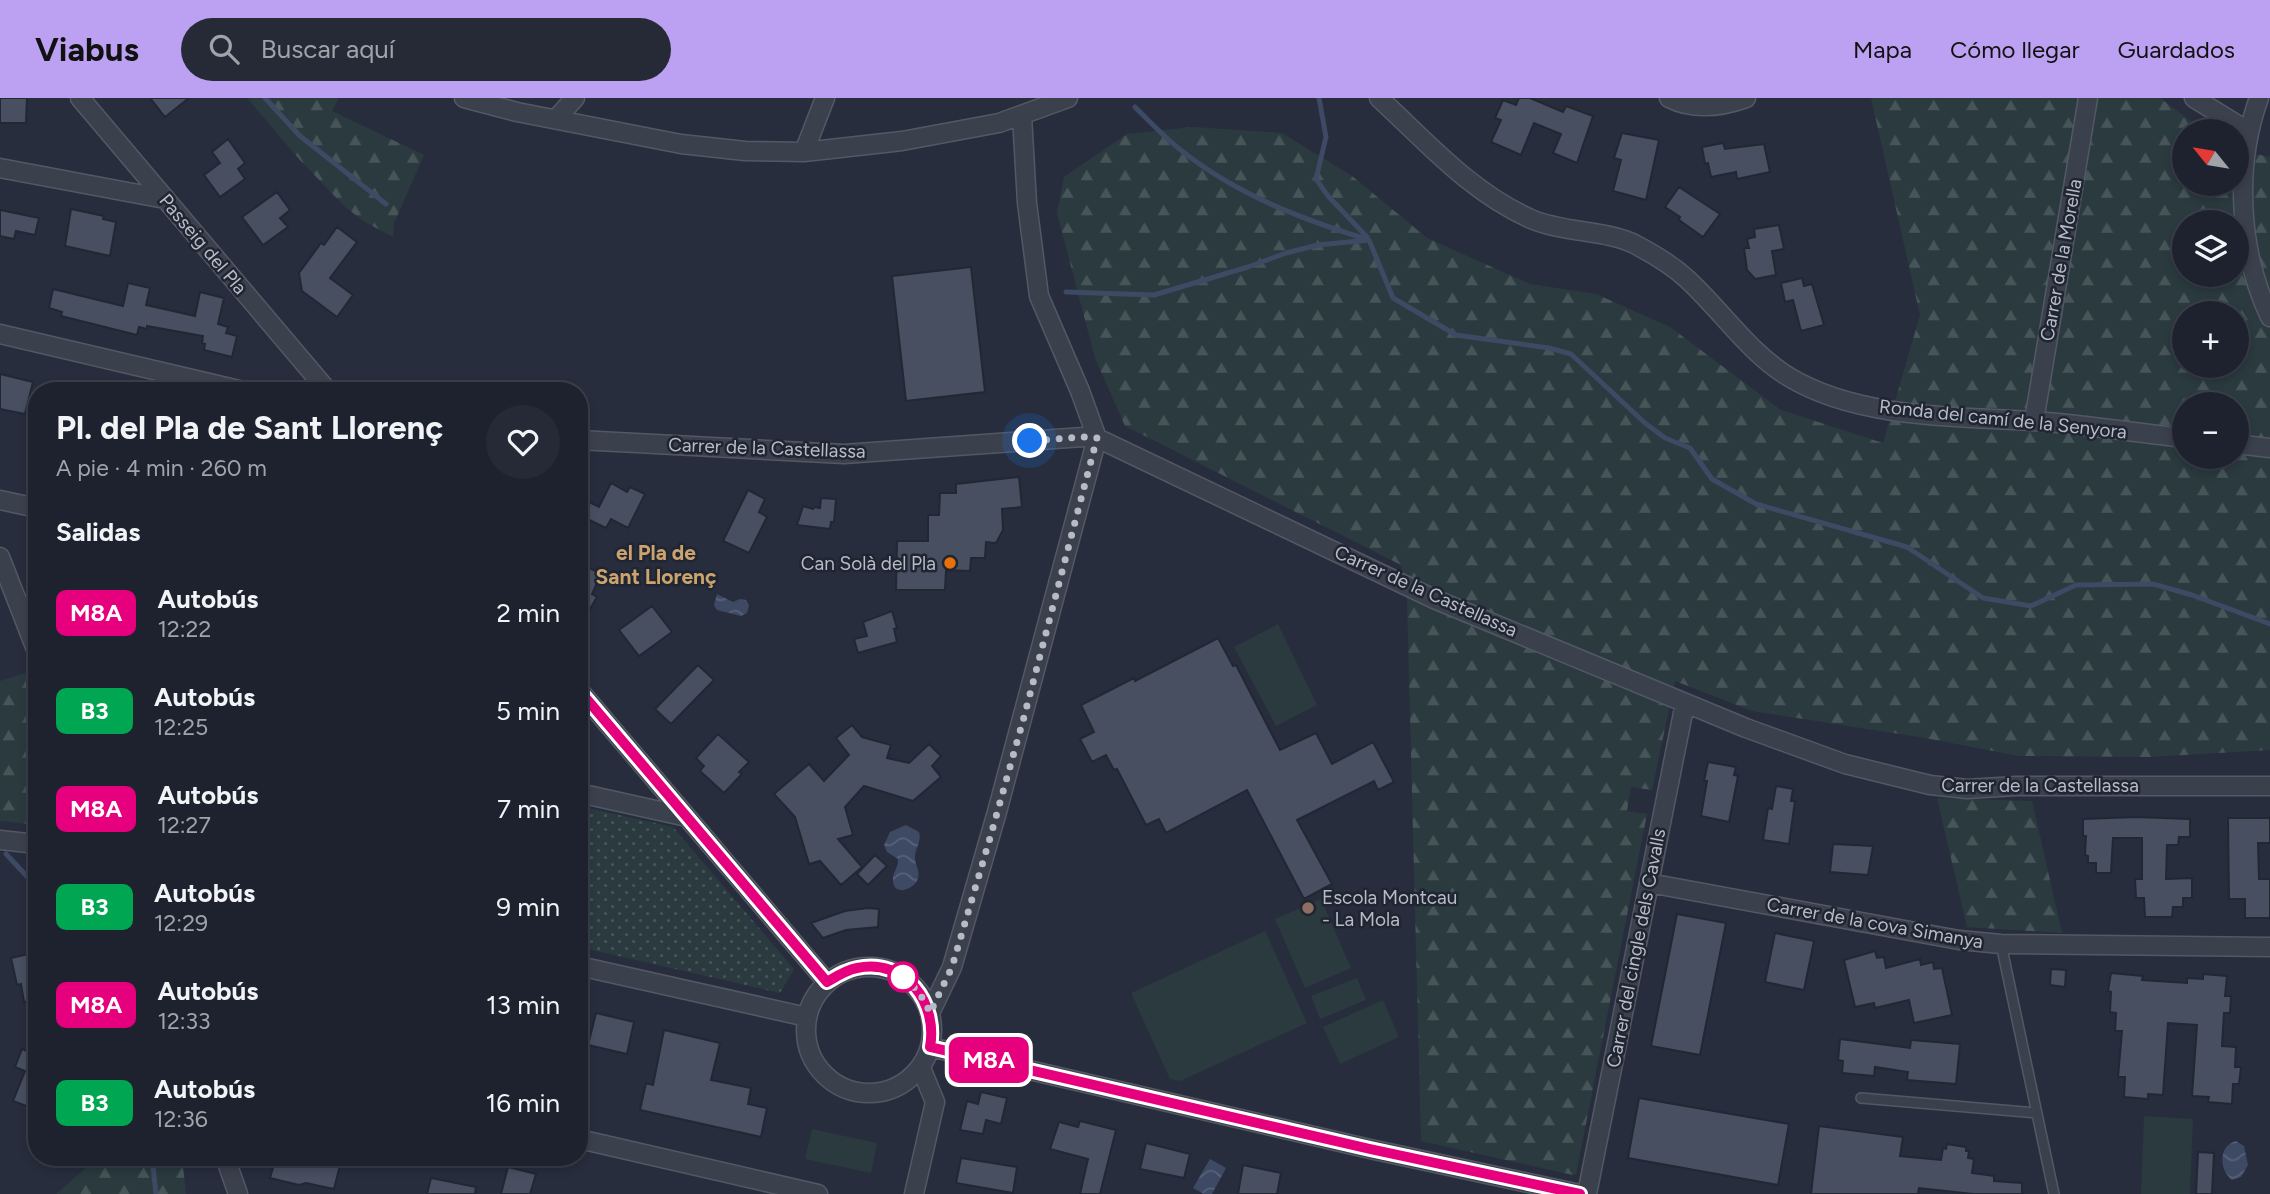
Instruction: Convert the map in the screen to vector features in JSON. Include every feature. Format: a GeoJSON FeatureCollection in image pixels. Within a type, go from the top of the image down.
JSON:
{"type":"FeatureCollection","features":[{"type":"Feature","properties":{"kind":"street","name":"Passeig del Pla"},"geometry":{"type":"LineString","coordinates":[[80,98],[320,382]]}},
{"type":"Feature","properties":{"kind":"street"},"geometry":{"type":"LineString","coordinates":[[464,98],[517,112],[681,144],[745,151],[804,152],[902,141],[999,123],[1068,98]]}},
{"type":"Feature","properties":{"kind":"street"},"geometry":{"type":"LineString","coordinates":[[556,119],[575,98]]}},
{"type":"Feature","properties":{"kind":"street"},"geometry":{"type":"LineString","coordinates":[[804,152],[825,98]]}},
{"type":"Feature","properties":{"kind":"street","name":"Ronda del camí de la Senyora"},"geometry":{"type":"LineString","coordinates":[[1379,98],[1430,149],[1498,202],[1533,220],[1634,244],[1654,255],[1684,276],[1772,365],[1814,390],[1876,407],[1925,414],[2172,437]]}},
{"type":"Feature","properties":{"kind":"street"},"geometry":{"type":"LineString","coordinates":[[1669,98],[1700,106],[1729,104],[1746,98]]}},
{"type":"Feature","properties":{"kind":"street","name":"Carrer de la Morella"},"geometry":{"type":"LineString","coordinates":[[2034,422],[2088,98]]}},
{"type":"Feature","properties":{"kind":"street"},"geometry":{"type":"LineString","coordinates":[[2194,98],[2228,119]]}},
{"type":"Feature","properties":{"kind":"street"},"geometry":{"type":"LineString","coordinates":[[2249,132],[2259,98]]}},
{"type":"Feature","properties":{"kind":"street"},"geometry":{"type":"LineString","coordinates":[[930,1013],[952,967],[990,838],[1097,438],[1039,296],[1027,203],[1021,116]]}},
{"type":"Feature","properties":{"kind":"street"},"geometry":{"type":"LineString","coordinates":[[0,169],[165,199]]}},
{"type":"Feature","properties":{"kind":"street"},"geometry":{"type":"LineString","coordinates":[[2245,196],[2246,235],[2252,270],[2260,297],[2270,317]]}},
{"type":"Feature","properties":{"kind":"street"},"geometry":{"type":"LineString","coordinates":[[0,334],[205,382]]}},
{"type":"Feature","properties":{"kind":"street","name":"Carrer de la Castellassa"},"geometry":{"type":"LineString","coordinates":[[588,440],[844,454],[1097,438],[1434,599],[1685,703],[1845,764],[1930,785],[1967,789],[2016,786],[2270,786]]}},
{"type":"Feature","properties":{"kind":"street"},"geometry":{"type":"LineString","coordinates":[[2249,445],[2270,447]]}},
{"type":"Feature","properties":{"kind":"street"},"geometry":{"type":"LineString","coordinates":[[0,500],[28,506]]}},
{"type":"Feature","properties":{"kind":"street"},"geometry":{"type":"LineString","coordinates":[[0,557],[28,629]]}},
{"type":"Feature","properties":{"kind":"street"},"geometry":{"type":"LineString","coordinates":[[588,701],[827,982]]}},
{"type":"Feature","properties":{"kind":"street","name":"Carrer del cingle dels Cavalls"},"geometry":{"type":"LineString","coordinates":[[1587,1194],[1685,703]]}},
{"type":"Feature","properties":{"kind":"street"},"geometry":{"type":"LineString","coordinates":[[588,795],[687,817]]}},
{"type":"Feature","properties":{"kind":"street"},"geometry":{"type":"LineString","coordinates":[[0,840],[28,843]]}},
{"type":"Feature","properties":{"kind":"street","name":"Carrer de la cova Simanya"},"geometry":{"type":"LineString","coordinates":[[1649,883],[1959,940],[2001,944],[2270,947]]}},
{"type":"Feature","properties":{"kind":"street"},"geometry":{"type":"LineString","coordinates":[[859,967],[885,969],[899,974],[912,984],[924,999],[930,1013],[930,1047],[920,1068],[908,1081],[890,1091],[870,1094],[849,1091],[831,1082],[817,1068],[809,1053],[805,1033],[807,1017],[815,996],[827,982],[859,967]]}},
{"type":"Feature","properties":{"kind":"street"},"geometry":{"type":"LineString","coordinates":[[588,968],[807,1017]]}},
{"type":"Feature","properties":{"kind":"street"},"geometry":{"type":"LineString","coordinates":[[930,1047],[1370,1149],[1580,1194]]}},
{"type":"Feature","properties":{"kind":"street"},"geometry":{"type":"LineString","coordinates":[[914,1194],[935,1102],[920,1068]]}},
{"type":"Feature","properties":{"kind":"street"},"geometry":{"type":"LineString","coordinates":[[588,1141],[818,1194]]}},
{"type":"Feature","properties":{"kind":"street"},"geometry":{"type":"LineString","coordinates":[[228,1166],[238,1194]]}},
{"type":"Feature","properties":{"kind":"lane"},"geometry":{"type":"LineString","coordinates":[[2001,944],[2054,1194]]}},
{"type":"Feature","properties":{"kind":"lane"},"geometry":{"type":"LineString","coordinates":[[1861,1098],[2036,1113]]}},
{"type":"Feature","properties":{"kind":"green space"},"geometry":{"type":"Polygon","coordinates":[[[247,98],[339,98],[332,111],[424,155],[394,223],[393,237],[365,222],[345,207],[299,159],[247,98]]]}},
{"type":"Feature","properties":{"kind":"green space"},"geometry":{"type":"Polygon","coordinates":[[[1871,98],[2160,98],[2188,119],[2172,119],[2172,196],[2249,196],[2249,153],[2270,157],[2270,750],[2150,757],[2019,756],[1925,738],[1752,711],[1675,681],[1652,790],[1631,787],[1627,811],[1647,814],[1576,1174],[1421,1141],[1407,601],[1401,565],[1125,426],[1095,358],[1057,213],[1064,177],[1127,134],[1193,127],[1282,133],[1352,176],[1427,238],[1530,284],[1596,294],[1670,327],[1781,410],[1883,443],[1920,315],[1871,98]]]}},
{"type":"Feature","properties":{"kind":"green space"},"geometry":{"type":"Polygon","coordinates":[[[1278,624],[1317,705],[1276,726],[1234,647],[1278,624]]]}},
{"type":"Feature","properties":{"kind":"green space"},"geometry":{"type":"Polygon","coordinates":[[[28,672],[28,824],[0,821],[0,681],[28,672]]]}},
{"type":"Feature","properties":{"kind":"green space"},"geometry":{"type":"Polygon","coordinates":[[[1937,798],[2032,801],[2062,933],[1967,927],[1937,798]]]}},
{"type":"Feature","properties":{"kind":"green space"},"geometry":{"type":"Polygon","coordinates":[[[588,808],[673,827],[794,969],[780,993],[588,949],[588,808]]]}},
{"type":"Feature","properties":{"kind":"green space"},"geometry":{"type":"Polygon","coordinates":[[[1321,899],[1351,968],[1305,988],[1275,919],[1321,899]]]}},
{"type":"Feature","properties":{"kind":"green space"},"geometry":{"type":"Polygon","coordinates":[[[1265,931],[1307,1023],[1180,1081],[1170,1079],[1131,993],[1265,931]]]}},
{"type":"Feature","properties":{"kind":"green space"},"geometry":{"type":"Polygon","coordinates":[[[1357,978],[1366,1000],[1320,1019],[1311,996],[1357,978]]]}},
{"type":"Feature","properties":{"kind":"green space"},"geometry":{"type":"Polygon","coordinates":[[[1383,1000],[1399,1037],[1340,1064],[1323,1027],[1383,1000]]]}},
{"type":"Feature","properties":{"kind":"green space"},"geometry":{"type":"Polygon","coordinates":[[[2144,1116],[2193,1119],[2190,1194],[2141,1194],[2144,1116]]]}},
{"type":"Feature","properties":{"kind":"green space"},"geometry":{"type":"Polygon","coordinates":[[[812,1129],[877,1143],[871,1173],[805,1159],[812,1129]]]}},
{"type":"Feature","properties":{"kind":"green space"},"geometry":{"type":"Polygon","coordinates":[[[183,1166],[186,1194],[56,1194],[87,1167],[183,1166]]]}},
{"type":"Feature","properties":{"kind":"water"},"geometry":{"type":"Polygon","coordinates":[[[717,594],[733,602],[746,600],[749,605],[747,613],[741,616],[717,610],[714,605],[717,594]]]}},
{"type":"Feature","properties":{"kind":"water"},"geometry":{"type":"Polygon","coordinates":[[[906,825],[919,832],[915,859],[919,875],[911,887],[899,890],[893,880],[898,859],[887,852],[884,845],[890,832],[906,825]]]}},
{"type":"Feature","properties":{"kind":"water"},"geometry":{"type":"Polygon","coordinates":[[[2236,1141],[2244,1146],[2248,1165],[2241,1177],[2232,1180],[2222,1159],[2226,1148],[2236,1141]]]}},
{"type":"Feature","properties":{"kind":"water"},"geometry":{"type":"Polygon","coordinates":[[[1210,1159],[1226,1168],[1212,1194],[1204,1194],[1193,1188],[1210,1159]]]}},
{"type":"Feature","properties":{"kind":"building"},"geometry":{"type":"Polygon","coordinates":[[[0,98],[27,98],[26,123],[0,123],[0,98]]]}},
{"type":"Feature","properties":{"kind":"building"},"geometry":{"type":"Polygon","coordinates":[[[150,98],[189,98],[165,117],[150,98]]]}},
{"type":"Feature","properties":{"kind":"building"},"geometry":{"type":"Polygon","coordinates":[[[1519,98],[1530,98],[1563,112],[1566,106],[1593,116],[1577,163],[1553,153],[1561,134],[1534,123],[1521,155],[1491,142],[1501,120],[1495,118],[1503,100],[1516,105],[1519,98]]]}},
{"type":"Feature","properties":{"kind":"building"},"geometry":{"type":"Polygon","coordinates":[[[1622,133],[1659,140],[1646,200],[1613,191],[1621,160],[1614,158],[1622,133]]]}},
{"type":"Feature","properties":{"kind":"building"},"geometry":{"type":"Polygon","coordinates":[[[228,139],[245,163],[238,169],[245,179],[220,197],[204,175],[220,163],[212,152],[228,139]]]}},
{"type":"Feature","properties":{"kind":"building"},"geometry":{"type":"Polygon","coordinates":[[[1723,143],[1725,149],[1764,144],[1770,172],[1737,179],[1736,172],[1711,177],[1702,147],[1723,143]]]}},
{"type":"Feature","properties":{"kind":"building"},"geometry":{"type":"Polygon","coordinates":[[[1679,187],[1720,214],[1703,237],[1665,207],[1679,187]]]}},
{"type":"Feature","properties":{"kind":"building"},"geometry":{"type":"Polygon","coordinates":[[[277,192],[290,210],[280,218],[288,227],[263,245],[242,217],[277,192]]]}},
{"type":"Feature","properties":{"kind":"building"},"geometry":{"type":"Polygon","coordinates":[[[71,209],[104,216],[103,219],[116,222],[110,256],[65,246],[71,209]]]}},
{"type":"Feature","properties":{"kind":"building"},"geometry":{"type":"Polygon","coordinates":[[[0,210],[39,218],[35,235],[16,231],[14,239],[0,236],[0,210]]]}},
{"type":"Feature","properties":{"kind":"building"},"geometry":{"type":"Polygon","coordinates":[[[1779,225],[1784,249],[1772,251],[1776,275],[1755,279],[1747,270],[1744,248],[1749,248],[1747,239],[1755,237],[1754,229],[1779,225]]]}},
{"type":"Feature","properties":{"kind":"building"},"geometry":{"type":"Polygon","coordinates":[[[337,227],[357,242],[330,278],[353,295],[337,317],[302,291],[299,273],[321,243],[324,245],[337,227]]]}},
{"type":"Feature","properties":{"kind":"building"},"geometry":{"type":"Polygon","coordinates":[[[971,267],[985,392],[906,401],[892,276],[971,267]]]}},
{"type":"Feature","properties":{"kind":"building"},"geometry":{"type":"Polygon","coordinates":[[[1802,278],[1804,286],[1812,284],[1824,325],[1801,331],[1793,300],[1785,302],[1781,283],[1802,278]]]}},
{"type":"Feature","properties":{"kind":"building"},"geometry":{"type":"Polygon","coordinates":[[[128,283],[150,288],[146,305],[195,316],[200,292],[224,298],[218,324],[228,327],[226,333],[237,336],[232,357],[204,350],[203,336],[147,326],[147,329],[139,327],[137,335],[61,316],[62,312],[49,308],[53,289],[123,306],[128,283]]]}},
{"type":"Feature","properties":{"kind":"building"},"geometry":{"type":"Polygon","coordinates":[[[0,374],[33,382],[28,382],[25,414],[0,409],[0,374]]]}},
{"type":"Feature","properties":{"kind":"building"},"geometry":{"type":"Polygon","coordinates":[[[1019,477],[1022,507],[1002,509],[1003,530],[996,543],[986,542],[985,558],[971,558],[970,571],[946,570],[945,590],[896,590],[897,541],[928,541],[928,515],[939,515],[940,493],[956,493],[956,484],[1019,477]]]}},
{"type":"Feature","properties":{"kind":"building"},"geometry":{"type":"Polygon","coordinates":[[[611,483],[627,492],[630,487],[645,494],[628,528],[611,519],[606,528],[588,519],[588,502],[599,507],[611,483]]]}},
{"type":"Feature","properties":{"kind":"building"},"geometry":{"type":"Polygon","coordinates":[[[748,490],[765,499],[759,512],[767,517],[749,553],[723,541],[748,490]]]}},
{"type":"Feature","properties":{"kind":"building"},"geometry":{"type":"Polygon","coordinates":[[[821,498],[836,499],[834,522],[831,522],[830,529],[797,525],[803,506],[820,508],[821,498]]]}},
{"type":"Feature","properties":{"kind":"building"},"geometry":{"type":"Polygon","coordinates":[[[588,567],[601,574],[592,594],[597,597],[588,612],[588,567]]]}},
{"type":"Feature","properties":{"kind":"building"},"geometry":{"type":"Polygon","coordinates":[[[652,606],[672,632],[639,656],[619,630],[652,606]]]}},
{"type":"Feature","properties":{"kind":"building"},"geometry":{"type":"Polygon","coordinates":[[[892,611],[897,628],[894,629],[897,642],[858,653],[854,639],[867,636],[863,622],[892,611]]]}},
{"type":"Feature","properties":{"kind":"building"},"geometry":{"type":"Polygon","coordinates":[[[1218,638],[1233,666],[1236,665],[1280,750],[1316,733],[1332,764],[1373,742],[1394,782],[1378,790],[1374,781],[1297,820],[1332,884],[1304,899],[1247,790],[1166,833],[1159,819],[1146,825],[1117,769],[1114,770],[1106,755],[1092,762],[1080,739],[1094,732],[1081,705],[1134,678],[1135,681],[1218,638]]]}},
{"type":"Feature","properties":{"kind":"building"},"geometry":{"type":"Polygon","coordinates":[[[698,665],[714,680],[671,724],[655,709],[698,665]]]}},
{"type":"Feature","properties":{"kind":"building"},"geometry":{"type":"Polygon","coordinates":[[[852,725],[862,737],[891,745],[887,758],[909,763],[929,744],[941,756],[932,766],[941,777],[913,801],[864,786],[845,807],[853,835],[838,839],[862,867],[841,885],[820,861],[809,864],[795,817],[774,794],[809,764],[824,781],[849,755],[836,738],[852,725]]]}},
{"type":"Feature","properties":{"kind":"building"},"geometry":{"type":"Polygon","coordinates":[[[718,734],[749,762],[724,793],[700,771],[704,766],[696,758],[718,734]]]}},
{"type":"Feature","properties":{"kind":"building"},"geometry":{"type":"Polygon","coordinates":[[[1708,762],[1736,767],[1734,775],[1738,776],[1729,822],[1701,816],[1708,762]]]}},
{"type":"Feature","properties":{"kind":"building"},"geometry":{"type":"Polygon","coordinates":[[[1776,786],[1793,789],[1791,801],[1795,801],[1789,844],[1763,840],[1768,808],[1772,809],[1776,786]]]}},
{"type":"Feature","properties":{"kind":"building"},"geometry":{"type":"Polygon","coordinates":[[[2228,818],[2270,818],[2270,843],[2258,843],[2259,879],[2270,879],[2270,918],[2245,918],[2245,899],[2229,899],[2228,818]]]}},
{"type":"Feature","properties":{"kind":"building"},"geometry":{"type":"Polygon","coordinates":[[[2083,819],[2190,819],[2190,837],[2179,837],[2178,845],[2167,845],[2166,879],[2192,878],[2192,898],[2183,898],[2183,907],[2173,907],[2172,917],[2145,917],[2144,898],[2136,898],[2135,879],[2142,879],[2142,838],[2113,838],[2111,873],[2096,873],[2096,863],[2088,863],[2088,856],[2085,855],[2083,819]]]}},
{"type":"Feature","properties":{"kind":"building"},"geometry":{"type":"Polygon","coordinates":[[[1833,844],[1873,846],[1868,875],[1830,872],[1833,844]]]}},
{"type":"Feature","properties":{"kind":"building"},"geometry":{"type":"Polygon","coordinates":[[[875,855],[887,866],[868,885],[857,874],[875,855]]]}},
{"type":"Feature","properties":{"kind":"building"},"geometry":{"type":"Polygon","coordinates":[[[879,909],[878,927],[846,930],[823,938],[811,923],[845,911],[879,909]]]}},
{"type":"Feature","properties":{"kind":"building"},"geometry":{"type":"Polygon","coordinates":[[[1677,914],[1726,923],[1700,1055],[1651,1046],[1677,914]]]}},
{"type":"Feature","properties":{"kind":"building"},"geometry":{"type":"Polygon","coordinates":[[[1775,933],[1814,941],[1804,990],[1765,982],[1775,933]]]}},
{"type":"Feature","properties":{"kind":"building"},"geometry":{"type":"Polygon","coordinates":[[[1875,951],[1877,958],[1884,957],[1886,968],[1920,959],[1921,965],[1933,962],[1934,969],[1942,968],[1952,1015],[1914,1023],[1909,1000],[1875,1008],[1874,1003],[1855,1007],[1844,960],[1875,951]]]}},
{"type":"Feature","properties":{"kind":"building"},"geometry":{"type":"Polygon","coordinates":[[[28,954],[28,1001],[24,1002],[21,984],[17,985],[11,958],[28,954]]]}},
{"type":"Feature","properties":{"kind":"building"},"geometry":{"type":"Polygon","coordinates":[[[2051,969],[2066,970],[2065,987],[2050,985],[2051,969]]]}},
{"type":"Feature","properties":{"kind":"building"},"geometry":{"type":"Polygon","coordinates":[[[2111,973],[2143,976],[2142,980],[2187,983],[2187,978],[2203,979],[2203,974],[2227,976],[2225,996],[2231,996],[2230,1013],[2224,1013],[2222,1046],[2236,1047],[2235,1067],[2241,1067],[2239,1084],[2233,1084],[2232,1104],[2208,1102],[2209,1097],[2192,1096],[2197,1025],[2168,1023],[2163,1095],[2148,1094],[2148,1099],[2124,1097],[2125,1077],[2118,1077],[2122,1031],[2115,1031],[2116,1013],[2110,1012],[2111,992],[2108,991],[2111,973]]]}},
{"type":"Feature","properties":{"kind":"building"},"geometry":{"type":"Polygon","coordinates":[[[596,1013],[634,1022],[627,1054],[588,1045],[596,1013]]]}},
{"type":"Feature","properties":{"kind":"building"},"geometry":{"type":"Polygon","coordinates":[[[664,1030],[720,1043],[711,1080],[751,1088],[748,1104],[767,1108],[761,1137],[640,1110],[646,1083],[653,1085],[664,1030]]]}},
{"type":"Feature","properties":{"kind":"building"},"geometry":{"type":"Polygon","coordinates":[[[1840,1039],[1910,1048],[1911,1040],[1960,1044],[1956,1084],[1907,1080],[1908,1072],[1875,1067],[1874,1076],[1842,1073],[1843,1061],[1838,1060],[1840,1039]]]}},
{"type":"Feature","properties":{"kind":"building"},"geometry":{"type":"Polygon","coordinates":[[[22,1049],[28,1051],[28,1107],[13,1101],[25,1071],[15,1067],[22,1049]]]}},
{"type":"Feature","properties":{"kind":"building"},"geometry":{"type":"Polygon","coordinates":[[[981,1092],[1007,1098],[1001,1124],[986,1120],[983,1134],[960,1130],[967,1101],[978,1104],[981,1092]]]}},
{"type":"Feature","properties":{"kind":"building"},"geometry":{"type":"Polygon","coordinates":[[[1639,1098],[1789,1124],[1778,1185],[1628,1158],[1639,1098]]]}},
{"type":"Feature","properties":{"kind":"building"},"geometry":{"type":"Polygon","coordinates":[[[1080,1121],[1116,1130],[1100,1194],[1080,1194],[1088,1159],[1050,1149],[1059,1122],[1078,1127],[1080,1121]]]}},
{"type":"Feature","properties":{"kind":"building"},"geometry":{"type":"Polygon","coordinates":[[[1819,1126],[1903,1137],[1900,1156],[1941,1160],[1943,1148],[1946,1149],[1947,1144],[1966,1147],[1966,1151],[1969,1151],[1968,1158],[1974,1159],[1972,1173],[1994,1176],[1994,1181],[2022,1183],[2022,1194],[1973,1194],[1919,1188],[1918,1194],[1811,1194],[1819,1126]]]}},
{"type":"Feature","properties":{"kind":"building"},"geometry":{"type":"Polygon","coordinates":[[[1146,1143],[1190,1154],[1184,1178],[1140,1169],[1146,1143]]]}},
{"type":"Feature","properties":{"kind":"building"},"geometry":{"type":"Polygon","coordinates":[[[2198,1152],[2214,1153],[2212,1194],[2196,1194],[2198,1152]]]}},
{"type":"Feature","properties":{"kind":"building"},"geometry":{"type":"Polygon","coordinates":[[[961,1158],[1017,1167],[1013,1193],[956,1183],[961,1158]]]}},
{"type":"Feature","properties":{"kind":"building"},"geometry":{"type":"Polygon","coordinates":[[[1243,1165],[1281,1173],[1277,1194],[1238,1194],[1243,1165]]]}},
{"type":"Feature","properties":{"kind":"building"},"geometry":{"type":"Polygon","coordinates":[[[273,1166],[340,1166],[334,1189],[270,1178],[273,1166]]]}},
{"type":"Feature","properties":{"kind":"building"},"geometry":{"type":"Polygon","coordinates":[[[508,1167],[536,1174],[530,1194],[501,1194],[508,1167]]]}},
{"type":"Feature","properties":{"kind":"building"},"geometry":{"type":"Polygon","coordinates":[[[431,1178],[476,1187],[475,1194],[427,1194],[431,1178]]]}},
{"type":"Feature","properties":{"kind":"waterway"},"geometry":{"type":"LineString","coordinates":[[265,98],[300,136],[386,204]]}},
{"type":"Feature","properties":{"kind":"waterway"},"geometry":{"type":"LineString","coordinates":[[1319,98],[1326,137],[1316,179],[1328,196],[1367,237]]}},
{"type":"Feature","properties":{"kind":"waterway"},"geometry":{"type":"LineString","coordinates":[[1135,107],[1176,146],[1224,180],[1293,214],[1366,239]]}},
{"type":"Feature","properties":{"kind":"waterway"},"geometry":{"type":"LineString","coordinates":[[1066,292],[1154,295],[1286,253],[1318,245],[1369,240],[1393,298],[1456,335],[1549,348],[1571,354],[1645,423],[1665,438],[1690,448],[1712,479],[1756,504],[1907,547],[1983,598],[2031,606],[2076,585],[2153,584],[2192,595],[2270,624]]}},
{"type":"Feature","properties":{"kind":"waterway"},"geometry":{"type":"LineString","coordinates":[[6,854],[28,877]]}},
{"type":"Feature","properties":{"kind":"waterway"},"geometry":{"type":"LineString","coordinates":[[153,1166],[156,1194]]}},
{"type":"Feature","properties":{"kind":"bus line","name":"M8A"},"geometry":{"type":"LineString","coordinates":[[588,701],[827,982],[859,967],[876,967],[899,974],[912,984],[924,999],[930,1013],[930,1047],[1370,1149],[1580,1194]]}},
{"type":"Feature","properties":{"kind":"place","name":"Can Solà del Pla"},"geometry":{"type":"Point","coordinates":[950,563]}},
{"type":"Feature","properties":{"kind":"place","name":"Escola Montcau - La Mola"},"geometry":{"type":"Point","coordinates":[1308,908]}},
{"type":"Feature","properties":{"kind":"district","name":"el Pla de Sant Llorenç"},"geometry":{"type":"Point","coordinates":[656,564]}},
{"type":"Feature","properties":{"kind":"route"},"geometry":{"type":"LineString","coordinates":[[903,977],[899,974],[912,984],[924,999],[930,1013],[952,967],[990,838],[1097,438],[1030,441]]}}]}
